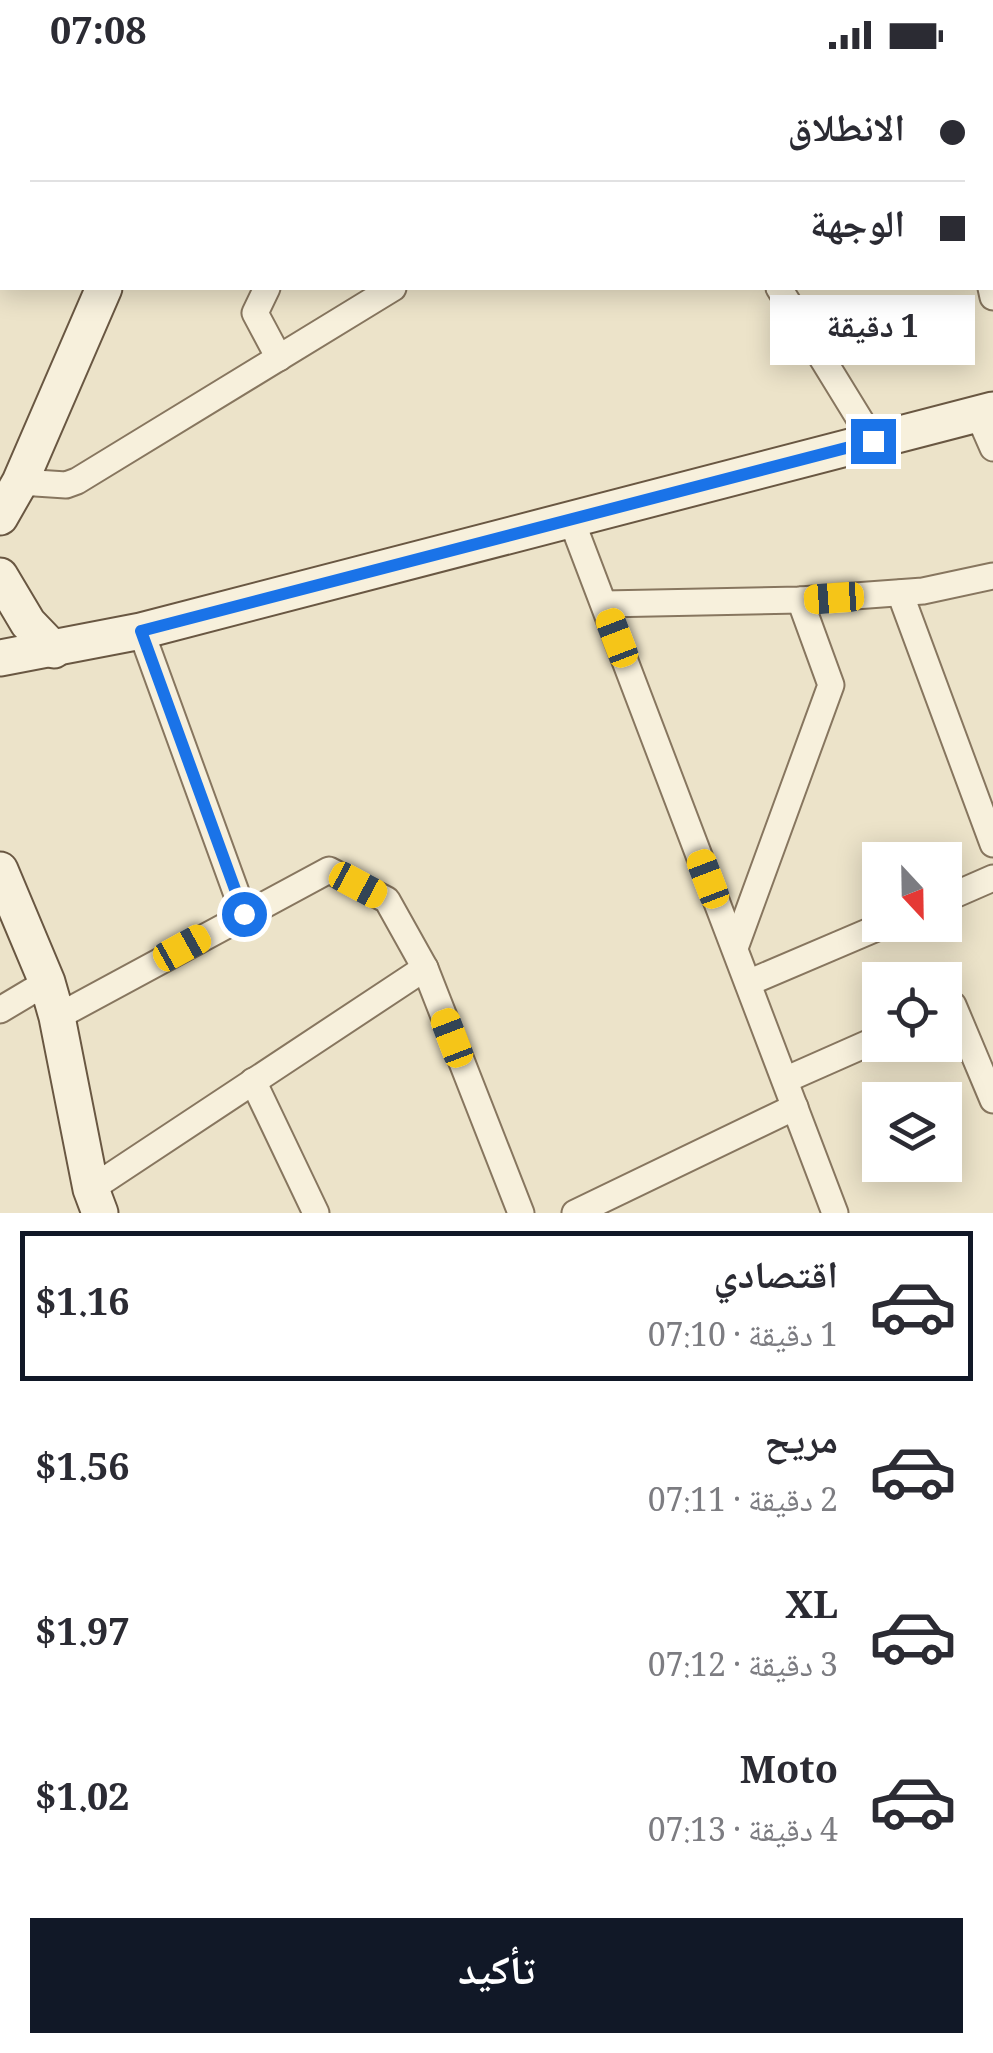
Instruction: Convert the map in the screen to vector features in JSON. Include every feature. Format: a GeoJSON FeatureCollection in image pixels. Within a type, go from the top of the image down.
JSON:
{"type":"FeatureCollection","features":[{"type":"Feature","properties":{"kind":"main road"},"geometry":{"type":"LineString","coordinates":[[0,517],[20,482],[103,290]]}},
{"type":"Feature","properties":{"kind":"main road"},"geometry":{"type":"LineString","coordinates":[[0,658],[141,631],[986,412]]}},
{"type":"Feature","properties":{"kind":"main road"},"geometry":{"type":"LineString","coordinates":[[0,576],[28,623],[54,650]]}},
{"type":"Feature","properties":{"kind":"main road"},"geometry":{"type":"LineString","coordinates":[[0,870],[47,982],[96,1201]]}},
{"type":"Feature","properties":{"kind":"street"},"geometry":{"type":"LineString","coordinates":[[266,290],[255,313],[278,358]]}},
{"type":"Feature","properties":{"kind":"street"},"geometry":{"type":"LineString","coordinates":[[20,482],[66,485],[77,481],[389,290]]}},
{"type":"Feature","properties":{"kind":"street"},"geometry":{"type":"LineString","coordinates":[[780,290],[873,441]]}},
{"type":"Feature","properties":{"kind":"street"},"geometry":{"type":"LineString","coordinates":[[986,412],[993,448]]}},
{"type":"Feature","properties":{"kind":"street"},"geometry":{"type":"LineString","coordinates":[[572,520],[835,1213]]}},
{"type":"Feature","properties":{"kind":"street"},"geometry":{"type":"LineString","coordinates":[[604,604],[800,600],[900,593],[993,576]]}},
{"type":"Feature","properties":{"kind":"street"},"geometry":{"type":"LineString","coordinates":[[900,593],[993,844]]}},
{"type":"Feature","properties":{"kind":"street"},"geometry":{"type":"LineString","coordinates":[[735,948],[831,685],[800,600]]}},
{"type":"Feature","properties":{"kind":"street"},"geometry":{"type":"LineString","coordinates":[[141,631],[244,914]]}},
{"type":"Feature","properties":{"kind":"street"},"geometry":{"type":"LineString","coordinates":[[57,1017],[328,870],[386,900],[425,968],[520,1213]]}},
{"type":"Feature","properties":{"kind":"street"},"geometry":{"type":"LineString","coordinates":[[962,892],[993,878]]}},
{"type":"Feature","properties":{"kind":"street"},"geometry":{"type":"LineString","coordinates":[[748,983],[862,934]]}},
{"type":"Feature","properties":{"kind":"street"},"geometry":{"type":"LineString","coordinates":[[96,1201],[253,1082],[425,968]]}},
{"type":"Feature","properties":{"kind":"street"},"geometry":{"type":"LineString","coordinates":[[0,1010],[47,982]]}},
{"type":"Feature","properties":{"kind":"street"},"geometry":{"type":"LineString","coordinates":[[962,1026],[993,1100]]}},
{"type":"Feature","properties":{"kind":"street"},"geometry":{"type":"LineString","coordinates":[[785,1080],[862,1046]]}},
{"type":"Feature","properties":{"kind":"street"},"geometry":{"type":"LineString","coordinates":[[253,1082],[316,1213]]}},
{"type":"Feature","properties":{"kind":"street"},"geometry":{"type":"LineString","coordinates":[[575,1213],[795,1108]]}},
{"type":"Feature","properties":{"kind":"route"},"geometry":{"type":"LineString","coordinates":[[244,914],[141,631],[873,441]]}}]}
